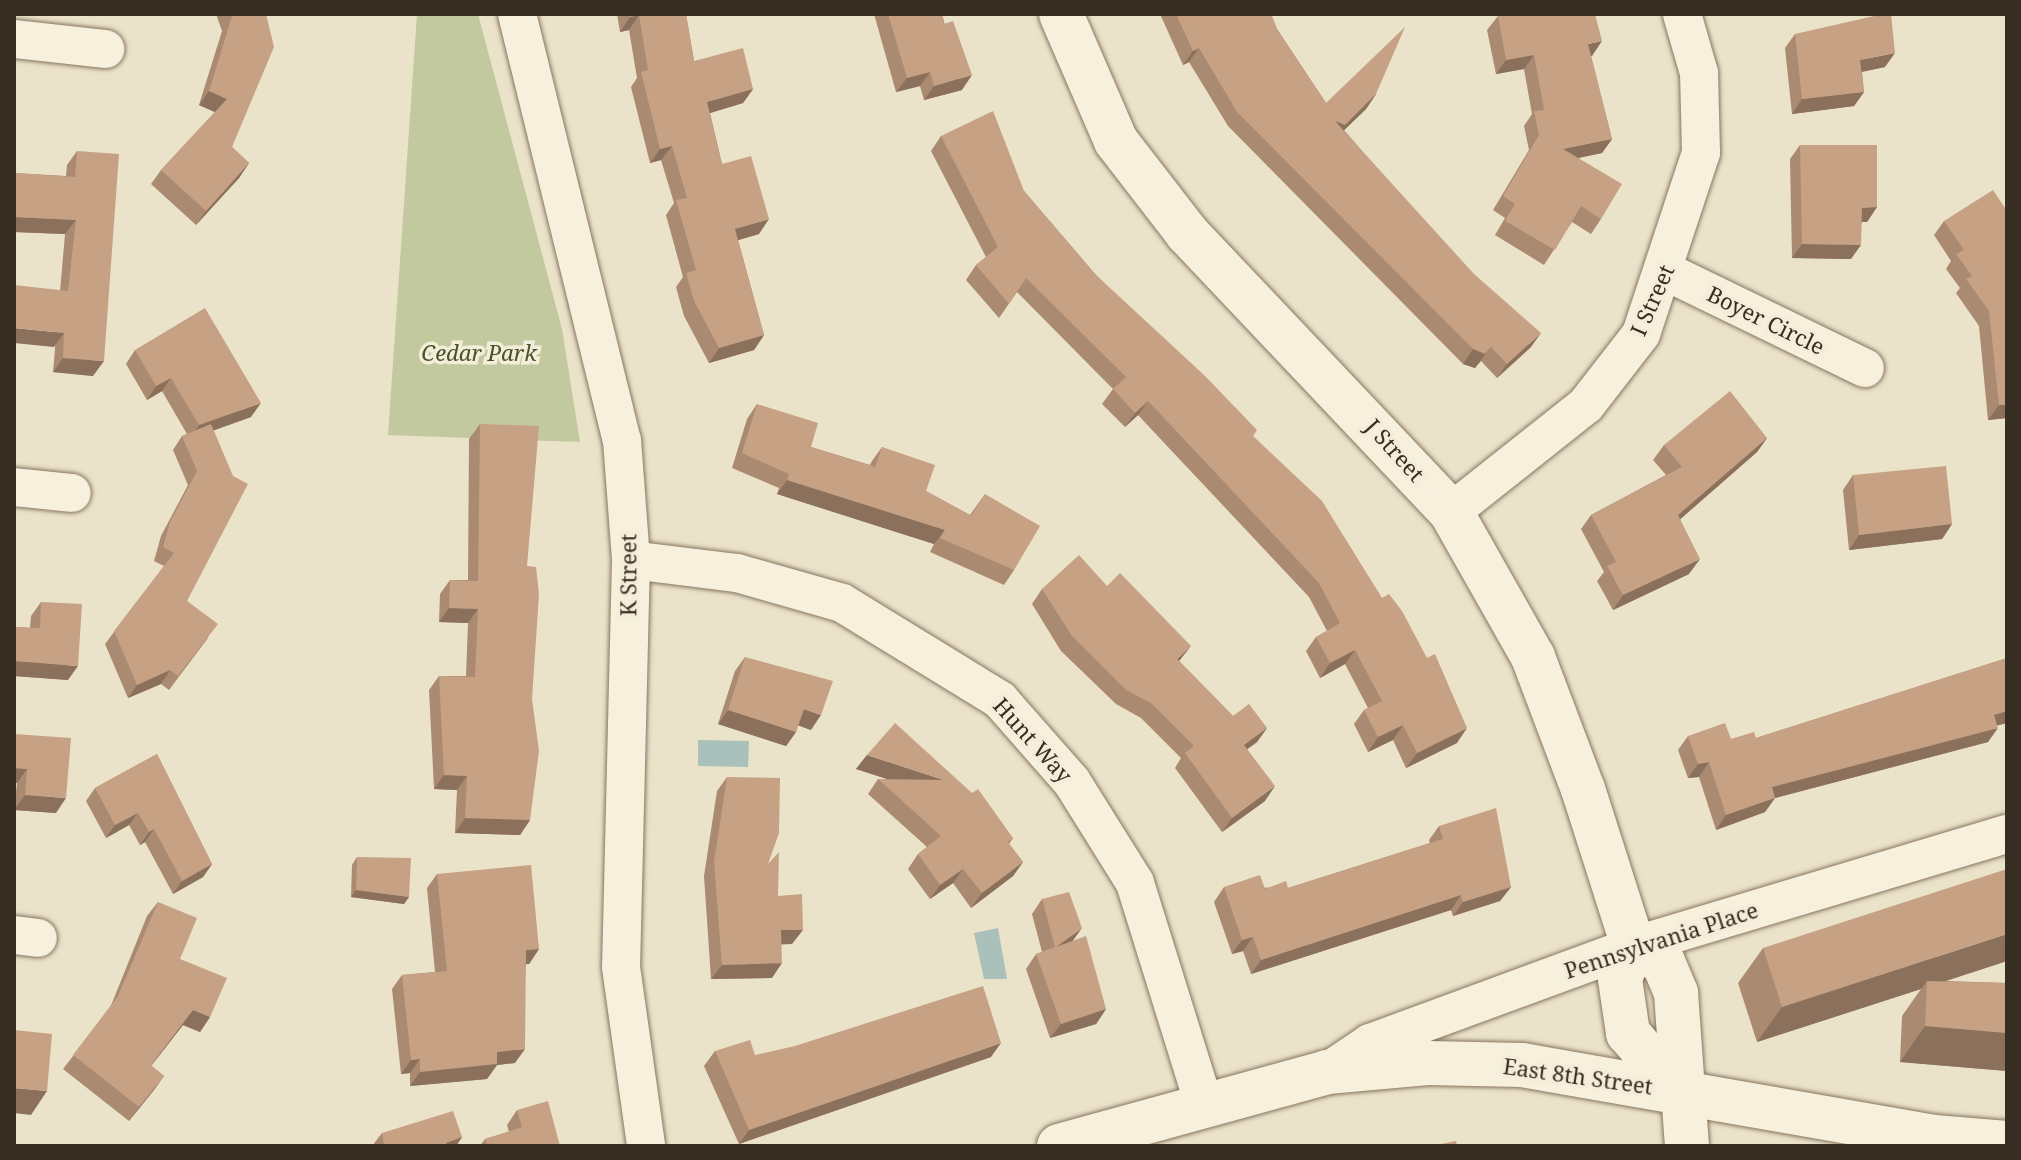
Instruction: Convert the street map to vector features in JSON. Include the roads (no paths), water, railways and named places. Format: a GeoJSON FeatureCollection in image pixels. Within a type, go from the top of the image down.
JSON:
{"type":"FeatureCollection","features":[{"type":"Feature","properties":{"kind":"street","name":"K Street"},"geometry":{"type":"LineString","coordinates":[[517,14],[622,440],[631,560],[621,967],[646,1146]]}},
{"type":"Feature","properties":{"kind":"street","name":"J Street"},"geometry":{"type":"LineString","coordinates":[[1061,14],[1116,141],[1187,233],[1451,512],[1533,657],[1633,946]]}},
{"type":"Feature","properties":{"kind":"street","name":"I Street"},"geometry":{"type":"LineString","coordinates":[[1451,512],[1586,405],[1641,334],[1667,272],[1701,153],[1699,73],[1682,14]]}},
{"type":"Feature","properties":{"kind":"street"},"geometry":{"type":"LineString","coordinates":[[14,39],[105,49]]}},
{"type":"Feature","properties":{"kind":"street","name":"Boyer Circle"},"geometry":{"type":"LineString","coordinates":[[1667,272],[1865,368]]}},
{"type":"Feature","properties":{"kind":"street"},"geometry":{"type":"LineString","coordinates":[[14,487],[72,493]]}},
{"type":"Feature","properties":{"kind":"street","name":"Hunt Way"},"geometry":{"type":"LineString","coordinates":[[631,560],[737,573],[842,603],[1000,700],[1072,782],[1135,883],[1203,1101]]}},
{"type":"Feature","properties":{"kind":"street","name":"Pennsylvania Place"},"geometry":{"type":"LineString","coordinates":[[1327,1072],[1370,1043],[1633,946],[2007,834]]}},
{"type":"Feature","properties":{"kind":"street"},"geometry":{"type":"LineString","coordinates":[[1633,946],[1620,979],[1628,1033],[1677,1090],[1687,1146]]}},
{"type":"Feature","properties":{"kind":"street","name":"East 8th Street"},"geometry":{"type":"LineString","coordinates":[[1059,1146],[1203,1101],[1327,1072],[1522,1065],[1934,1137],[2007,1143]]}},
{"type":"Feature","properties":{"kind":"water"},"geometry":{"type":"Polygon","coordinates":[[[698,740],[749,741],[748,767],[698,766],[698,740]]]}},
{"type":"Feature","properties":{"kind":"water"},"geometry":{"type":"Polygon","coordinates":[[[998,928],[1007,979],[984,979],[974,933],[998,928]]]}},
{"type":"Feature","properties":{"kind":"park label","name":"Cedar Park"},"geometry":{"type":"Point","coordinates":[479,353]}}]}
